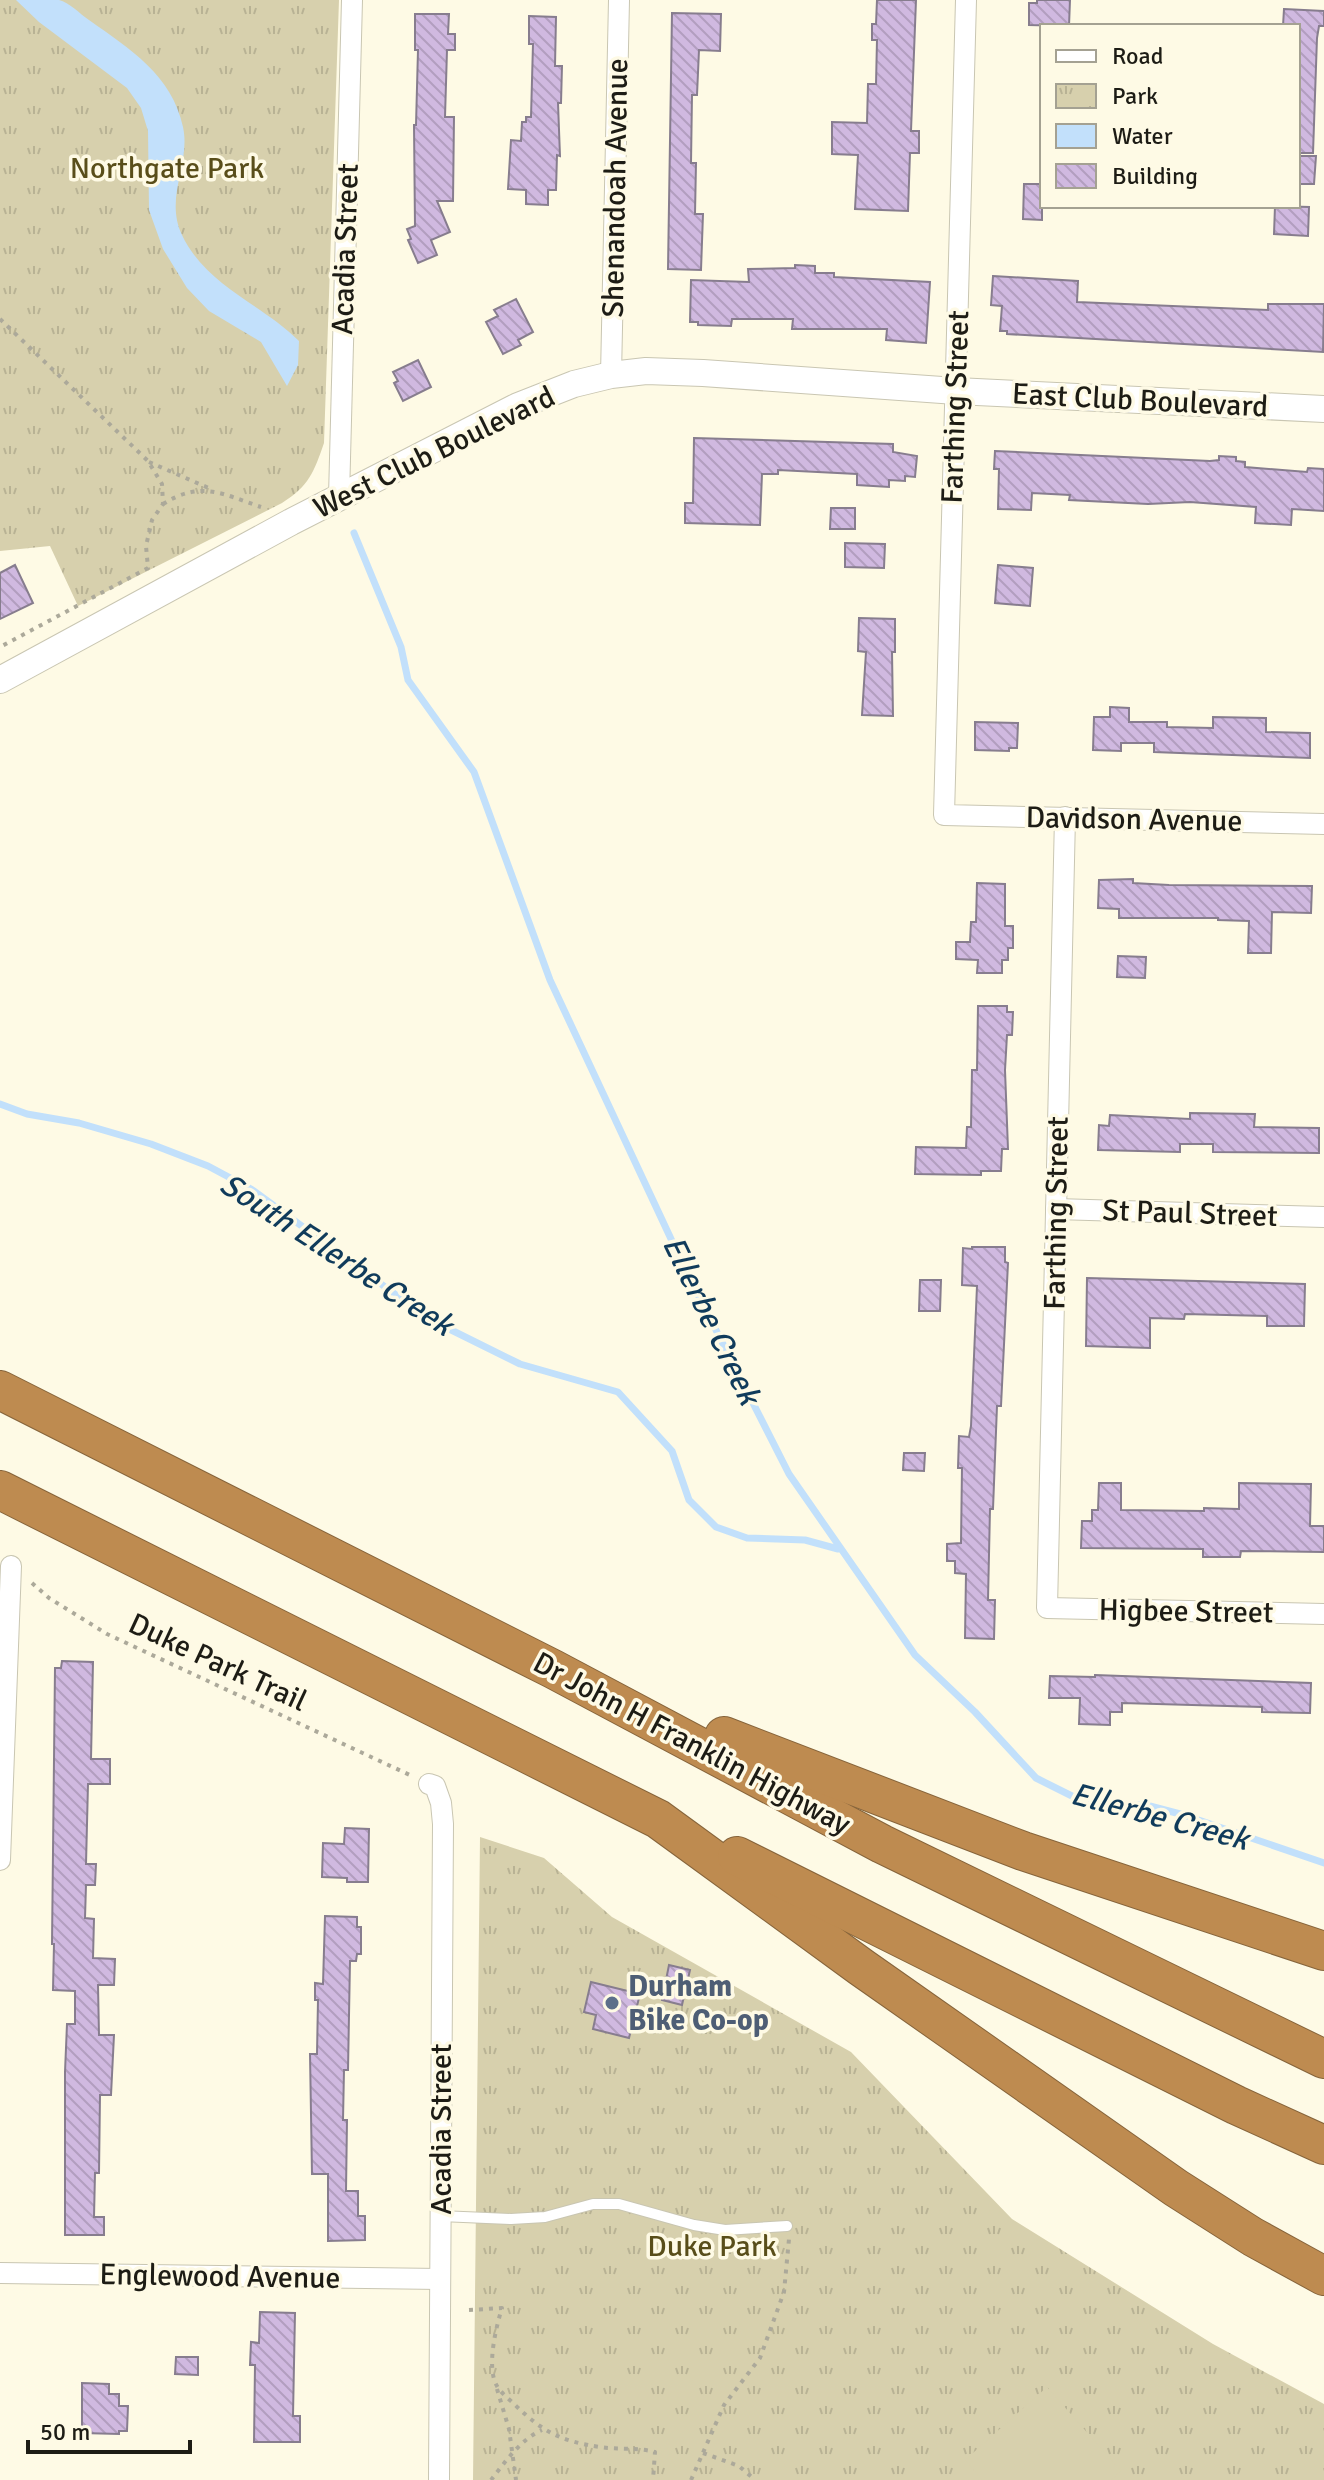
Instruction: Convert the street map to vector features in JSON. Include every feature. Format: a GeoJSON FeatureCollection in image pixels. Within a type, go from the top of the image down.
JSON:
{"type":"FeatureCollection","features":[{"type":"Feature","properties":{"kind":"highway","name":"Dr John H Franklin Highway"},"geometry":{"type":"LineString","coordinates":[[0,1390],[553,1669],[882,1844],[1324,2059]]}},
{"type":"Feature","properties":{"kind":"highway"},"geometry":{"type":"LineString","coordinates":[[0,1490],[1236,2105],[1324,2145]]}},
{"type":"Feature","properties":{"kind":"highway"},"geometry":{"type":"LineString","coordinates":[[553,1669],[1023,1851],[1324,1951]]}},
{"type":"Feature","properties":{"kind":"highway"},"geometry":{"type":"LineString","coordinates":[[658,1819],[1176,2188],[1253,2237],[1324,2276]]}},
{"type":"Feature","properties":{"kind":"street","name":"Acadia Street"},"geometry":{"type":"LineString","coordinates":[[339,497],[352,0]]}},
{"type":"Feature","properties":{"kind":"street","name":"Shenandoah Avenue"},"geometry":{"type":"LineString","coordinates":[[611,375],[619,0]]}},
{"type":"Feature","properties":{"kind":"street","name":"Farthing Street"},"geometry":{"type":"LineString","coordinates":[[944,815],[966,0]]}},
{"type":"Feature","properties":{"kind":"street","name":"West Club Boulevard"},"geometry":{"type":"LineString","coordinates":[[0,680],[339,497],[518,406],[574,384],[646,371],[956,391]]}},
{"type":"Feature","properties":{"kind":"street","name":"East Club Boulevard"},"geometry":{"type":"LineString","coordinates":[[956,391],[1324,409]]}},
{"type":"Feature","properties":{"kind":"street","name":"Davidson Avenue"},"geometry":{"type":"LineString","coordinates":[[944,815],[1324,824]]}},
{"type":"Feature","properties":{"kind":"street","name":"Farthing Street"},"geometry":{"type":"LineString","coordinates":[[1047,1608],[1065,817]]}},
{"type":"Feature","properties":{"kind":"street","name":"St Paul Street"},"geometry":{"type":"LineString","coordinates":[[1056,1209],[1324,1217]]}},
{"type":"Feature","properties":{"kind":"street"},"geometry":{"type":"LineString","coordinates":[[0,1860],[11,1566]]}},
{"type":"Feature","properties":{"kind":"street","name":"Higbee Street"},"geometry":{"type":"LineString","coordinates":[[1047,1608],[1324,1614]]}},
{"type":"Feature","properties":{"kind":"street","name":"Acadia Street"},"geometry":{"type":"LineString","coordinates":[[429,1784],[435,1786],[441,1803],[443,1824],[439,2480]]}},
{"type":"Feature","properties":{"kind":"street","name":"Englewood Avenue"},"geometry":{"type":"LineString","coordinates":[[0,2273],[440,2279]]}},
{"type":"Feature","properties":{"kind":"lane"},"geometry":{"type":"LineString","coordinates":[[440,2216],[545,2217],[593,2204],[619,2204],[694,2225],[725,2230],[787,2226]]}},
{"type":"Feature","properties":{"kind":"path"},"geometry":{"type":"LineString","coordinates":[[0,319],[148,461],[162,484],[163,504]]}},
{"type":"Feature","properties":{"kind":"path"},"geometry":{"type":"LineString","coordinates":[[148,461],[178,477],[261,507]]}},
{"type":"Feature","properties":{"kind":"path"},"geometry":{"type":"LineString","coordinates":[[0,647],[148,568],[146,546],[152,520],[163,504],[181,492],[217,492]]}},
{"type":"Feature","properties":{"kind":"path","name":"Duke Park Trail"},"geometry":{"type":"LineString","coordinates":[[11,1566],[49,1598],[107,1634],[429,1784]]}},
{"type":"Feature","properties":{"kind":"path"},"geometry":{"type":"LineString","coordinates":[[691,2480],[732,2392],[757,2364],[778,2312],[784,2292],[790,2241],[787,2226]]}},
{"type":"Feature","properties":{"kind":"path"},"geometry":{"type":"LineString","coordinates":[[469,2310],[502,2308],[492,2355],[496,2386],[509,2429],[516,2480]]}},
{"type":"Feature","properties":{"kind":"path"},"geometry":{"type":"LineString","coordinates":[[496,2386],[542,2430],[559,2438],[601,2447],[655,2452],[653,2480]]}},
{"type":"Feature","properties":{"kind":"path"},"geometry":{"type":"LineString","coordinates":[[491,2480],[512,2454],[534,2433],[542,2430]]}},
{"type":"Feature","properties":{"kind":"path"},"geometry":{"type":"LineString","coordinates":[[703,2453],[739,2466],[755,2480]]}},
{"type":"Feature","properties":{"kind":"green space","name":"Northgate Park"},"geometry":{"type":"Polygon","coordinates":[[[0,0],[339,0],[324,443],[317,462],[305,484],[282,503],[78,606],[50,546],[0,551],[0,0]]]}},
{"type":"Feature","properties":{"kind":"green space","name":"Duke Park"},"geometry":{"type":"Polygon","coordinates":[[[480,1837],[544,1858],[612,1917],[851,2052],[1012,2219],[1213,2344],[1324,2404],[1324,2480],[473,2480],[480,1837]]]}},
{"type":"Feature","properties":{"kind":"green space"},"geometry":{"type":"Polygon","coordinates":[[[1047,2387],[1121,2471],[1111,2480],[982,2480],[965,2460],[1047,2387]]]}},
{"type":"Feature","properties":{"kind":"water"},"geometry":{"type":"Polygon","coordinates":[[[16,0],[59,0],[67,3],[134,53],[169,92],[183,127],[185,141],[176,207],[182,235],[205,268],[299,341],[298,365],[287,386],[261,342],[209,311],[187,288],[163,249],[149,210],[148,131],[141,108],[127,88],[39,22],[16,0]]]}},
{"type":"Feature","properties":{"kind":"building"},"geometry":{"type":"Polygon","coordinates":[[[877,0],[916,0],[911,131],[919,131],[919,153],[910,153],[908,211],[855,209],[858,155],[832,154],[832,122],[867,123],[868,84],[876,84],[877,40],[872,40],[872,24],[876,24],[877,0]]]}},
{"type":"Feature","properties":{"kind":"building"},"geometry":{"type":"Polygon","coordinates":[[[1037,0],[1070,0],[1069,24],[1029,25],[1029,3],[1037,3],[1037,0]]]}},
{"type":"Feature","properties":{"kind":"building"},"geometry":{"type":"Polygon","coordinates":[[[1284,9],[1324,11],[1324,26],[1319,26],[1317,38],[1313,153],[1300,153],[1300,24],[1283,24],[1284,9]]]}},
{"type":"Feature","properties":{"kind":"building"},"geometry":{"type":"Polygon","coordinates":[[[672,13],[721,14],[720,51],[699,50],[697,95],[692,95],[691,163],[696,163],[695,214],[703,214],[701,270],[668,269],[672,13]]]}},
{"type":"Feature","properties":{"kind":"building"},"geometry":{"type":"Polygon","coordinates":[[[415,14],[449,14],[448,34],[455,34],[455,50],[447,50],[445,117],[454,117],[453,201],[437,201],[450,232],[431,240],[437,255],[418,263],[408,240],[411,239],[407,229],[415,226],[414,125],[418,50],[415,50],[415,14]]]}},
{"type":"Feature","properties":{"kind":"building"},"geometry":{"type":"Polygon","coordinates":[[[529,16],[556,17],[555,66],[562,66],[561,103],[558,103],[560,156],[557,155],[556,190],[548,190],[548,205],[526,204],[526,190],[508,189],[511,140],[521,141],[522,122],[526,122],[526,117],[531,117],[533,44],[529,44],[529,16]]]}},
{"type":"Feature","properties":{"kind":"building"},"geometry":{"type":"Polygon","coordinates":[[[1300,156],[1316,156],[1314,184],[1300,184],[1300,156]]]}},
{"type":"Feature","properties":{"kind":"building"},"geometry":{"type":"Polygon","coordinates":[[[1024,184],[1040,184],[1042,220],[1023,219],[1024,184]]]}},
{"type":"Feature","properties":{"kind":"building"},"geometry":{"type":"Polygon","coordinates":[[[1309,207],[1308,236],[1274,234],[1275,208],[1309,207]]]}},
{"type":"Feature","properties":{"kind":"building"},"geometry":{"type":"Polygon","coordinates":[[[795,265],[815,266],[815,273],[834,273],[834,277],[930,282],[926,343],[886,340],[887,329],[792,329],[793,319],[732,319],[731,326],[690,322],[691,280],[749,282],[748,269],[795,268],[795,265]]]}},
{"type":"Feature","properties":{"kind":"building"},"geometry":{"type":"Polygon","coordinates":[[[993,276],[1078,281],[1077,302],[1268,310],[1268,304],[1324,304],[1323,352],[1007,334],[1007,331],[1000,331],[1002,306],[991,305],[993,276]]]}},
{"type":"Feature","properties":{"kind":"building"},"geometry":{"type":"Polygon","coordinates":[[[516,299],[533,332],[518,340],[521,345],[503,354],[486,322],[498,316],[494,310],[516,299]]]}},
{"type":"Feature","properties":{"kind":"building"},"geometry":{"type":"Polygon","coordinates":[[[418,360],[431,387],[403,401],[394,383],[398,381],[393,372],[418,360]]]}},
{"type":"Feature","properties":{"kind":"building"},"geometry":{"type":"Polygon","coordinates":[[[694,438],[893,444],[893,452],[917,456],[915,477],[905,476],[905,481],[889,480],[889,487],[857,485],[857,474],[778,470],[778,474],[762,474],[760,525],[685,523],[685,503],[693,503],[694,438]]]}},
{"type":"Feature","properties":{"kind":"building"},"geometry":{"type":"Polygon","coordinates":[[[995,451],[1210,461],[1219,460],[1219,456],[1236,457],[1236,461],[1245,462],[1245,467],[1307,472],[1308,468],[1324,469],[1324,511],[1292,509],[1291,525],[1255,523],[1256,507],[1190,502],[1148,504],[1069,500],[1070,495],[1032,493],[1031,510],[998,509],[999,469],[994,469],[995,451]]]}},
{"type":"Feature","properties":{"kind":"building"},"geometry":{"type":"Polygon","coordinates":[[[831,508],[855,508],[855,529],[830,529],[831,508]]]}},
{"type":"Feature","properties":{"kind":"building"},"geometry":{"type":"Polygon","coordinates":[[[845,543],[885,544],[884,568],[845,567],[845,543]]]}},
{"type":"Feature","properties":{"kind":"building"},"geometry":{"type":"Polygon","coordinates":[[[15,565],[33,603],[0,619],[0,573],[15,565]]]}},
{"type":"Feature","properties":{"kind":"building"},"geometry":{"type":"Polygon","coordinates":[[[998,565],[1033,568],[1030,606],[995,603],[998,565]]]}},
{"type":"Feature","properties":{"kind":"building"},"geometry":{"type":"Polygon","coordinates":[[[859,618],[895,619],[893,716],[862,715],[866,652],[858,651],[859,618]]]}},
{"type":"Feature","properties":{"kind":"building"},"geometry":{"type":"Polygon","coordinates":[[[1110,707],[1129,708],[1129,722],[1167,722],[1167,727],[1213,728],[1213,717],[1266,718],[1266,732],[1310,733],[1310,758],[1154,752],[1154,743],[1121,743],[1121,751],[1093,750],[1094,717],[1110,717],[1110,707]]]}},
{"type":"Feature","properties":{"kind":"building"},"geometry":{"type":"Polygon","coordinates":[[[975,722],[1018,723],[1017,748],[1009,748],[1009,751],[975,750],[975,722]]]}},
{"type":"Feature","properties":{"kind":"building"},"geometry":{"type":"Polygon","coordinates":[[[1133,879],[1133,883],[1169,885],[1312,886],[1311,913],[1272,912],[1271,953],[1248,953],[1249,921],[1119,918],[1119,909],[1098,908],[1099,880],[1133,879]]]}},
{"type":"Feature","properties":{"kind":"building"},"geometry":{"type":"Polygon","coordinates":[[[977,883],[1005,884],[1005,926],[1013,926],[1013,948],[1008,948],[1008,960],[1002,960],[1002,973],[977,973],[978,960],[956,959],[956,942],[970,942],[971,922],[976,922],[977,883]]]}},
{"type":"Feature","properties":{"kind":"building"},"geometry":{"type":"Polygon","coordinates":[[[1118,956],[1146,957],[1145,978],[1117,977],[1118,956]]]}},
{"type":"Feature","properties":{"kind":"building"},"geometry":{"type":"Polygon","coordinates":[[[978,1006],[1007,1006],[1007,1012],[1013,1012],[1012,1035],[1007,1035],[1005,1070],[1008,1149],[1002,1149],[1001,1171],[981,1171],[981,1175],[915,1174],[916,1147],[966,1148],[967,1127],[971,1127],[972,1070],[977,1070],[978,1006]]]}},
{"type":"Feature","properties":{"kind":"building"},"geometry":{"type":"Polygon","coordinates":[[[1190,1113],[1255,1114],[1254,1127],[1319,1128],[1319,1153],[1213,1152],[1213,1144],[1180,1144],[1180,1152],[1098,1150],[1099,1125],[1109,1126],[1110,1115],[1190,1119],[1190,1113]]]}},
{"type":"Feature","properties":{"kind":"building"},"geometry":{"type":"Polygon","coordinates":[[[1005,1247],[1005,1262],[1008,1263],[1001,1406],[997,1406],[993,1509],[990,1509],[988,1600],[995,1600],[994,1639],[965,1638],[966,1574],[955,1573],[955,1561],[947,1561],[947,1544],[961,1543],[962,1468],[958,1468],[959,1436],[969,1437],[971,1426],[977,1286],[962,1285],[963,1248],[1005,1247]]]}},
{"type":"Feature","properties":{"kind":"building"},"geometry":{"type":"Polygon","coordinates":[[[1087,1278],[1305,1284],[1304,1326],[1267,1326],[1267,1316],[1185,1314],[1184,1319],[1150,1318],[1150,1348],[1086,1346],[1087,1278]]]}},
{"type":"Feature","properties":{"kind":"building"},"geometry":{"type":"Polygon","coordinates":[[[920,1280],[941,1280],[940,1311],[919,1311],[920,1280]]]}},
{"type":"Feature","properties":{"kind":"building"},"geometry":{"type":"Polygon","coordinates":[[[904,1453],[925,1453],[924,1471],[903,1470],[904,1453]]]}},
{"type":"Feature","properties":{"kind":"building"},"geometry":{"type":"Polygon","coordinates":[[[1099,1483],[1121,1483],[1121,1510],[1204,1511],[1204,1508],[1239,1509],[1239,1483],[1311,1484],[1310,1526],[1324,1526],[1324,1552],[1241,1551],[1240,1557],[1203,1557],[1203,1549],[1081,1548],[1082,1521],[1092,1521],[1092,1510],[1098,1510],[1099,1483]]]}},
{"type":"Feature","properties":{"kind":"building"},"geometry":{"type":"Polygon","coordinates":[[[62,1661],[93,1662],[91,1759],[110,1759],[110,1784],[88,1784],[86,1864],[96,1864],[95,1885],[86,1885],[85,1918],[94,1919],[93,1958],[115,1959],[114,1985],[98,1985],[99,2035],[114,2035],[111,2095],[100,2095],[99,2173],[95,2173],[94,2217],[104,2217],[104,2235],[65,2235],[65,2072],[67,2024],[75,2024],[75,1991],[53,1990],[52,1944],[55,1668],[61,1668],[62,1661]]]}},
{"type":"Feature","properties":{"kind":"building"},"geometry":{"type":"Polygon","coordinates":[[[1050,1676],[1311,1683],[1310,1713],[1262,1712],[1262,1707],[1122,1703],[1122,1712],[1110,1712],[1110,1725],[1079,1724],[1080,1698],[1049,1698],[1050,1676]]]}},
{"type":"Feature","properties":{"kind":"building"},"geometry":{"type":"Polygon","coordinates":[[[345,1828],[369,1829],[368,1882],[322,1877],[323,1843],[344,1844],[345,1828]]]}},
{"type":"Feature","properties":{"kind":"building"},"geometry":{"type":"Polygon","coordinates":[[[325,1916],[357,1917],[357,1927],[361,1927],[361,1954],[357,1954],[356,1961],[350,1961],[348,2070],[344,2070],[343,2120],[347,2120],[346,2191],[358,2191],[358,2216],[365,2216],[365,2240],[328,2241],[328,2174],[312,2174],[310,2054],[317,2054],[318,2000],[315,2000],[315,1983],[323,1984],[325,1916]]]}},
{"type":"Feature","properties":{"kind":"building"},"geometry":{"type":"Polygon","coordinates":[[[669,1965],[690,1970],[682,2005],[662,2000],[669,1965]]]}},
{"type":"Feature","properties":{"kind":"building","name":"Durham Bike Co-op"},"geometry":{"type":"Polygon","coordinates":[[[591,1982],[640,1994],[629,2038],[593,2029],[596,2015],[584,2012],[591,1982]]]}},
{"type":"Feature","properties":{"kind":"building"},"geometry":{"type":"Polygon","coordinates":[[[260,2312],[295,2313],[293,2416],[300,2416],[300,2442],[254,2442],[255,2365],[250,2365],[251,2342],[259,2343],[260,2312]]]}},
{"type":"Feature","properties":{"kind":"building"},"geometry":{"type":"Polygon","coordinates":[[[176,2357],[198,2357],[198,2375],[175,2374],[176,2357]]]}},
{"type":"Feature","properties":{"kind":"building"},"geometry":{"type":"Polygon","coordinates":[[[82,2383],[109,2384],[109,2394],[119,2394],[119,2406],[128,2406],[127,2431],[119,2431],[119,2434],[82,2433],[82,2383]]]}},
{"type":"Feature","properties":{"kind":"waterway","name":"Ellerbe Creek"},"geometry":{"type":"LineString","coordinates":[[354,533],[401,647],[408,680],[474,772],[550,980],[686,1271],[789,1474],[915,1655],[975,1712],[1036,1778],[1086,1803],[1146,1805],[1324,1863]]}},
{"type":"Feature","properties":{"kind":"waterway","name":"South Ellerbe Creek"},"geometry":{"type":"LineString","coordinates":[[0,1104],[27,1114],[79,1123],[151,1144],[208,1166],[251,1189],[429,1319],[520,1364],[618,1392],[672,1451],[689,1500],[716,1527],[747,1538],[805,1540],[838,1549]]}},
{"type":"Feature","properties":{"kind":"place","name":"Durham Bike Co-op"},"geometry":{"type":"Point","coordinates":[612,2003]}}]}
